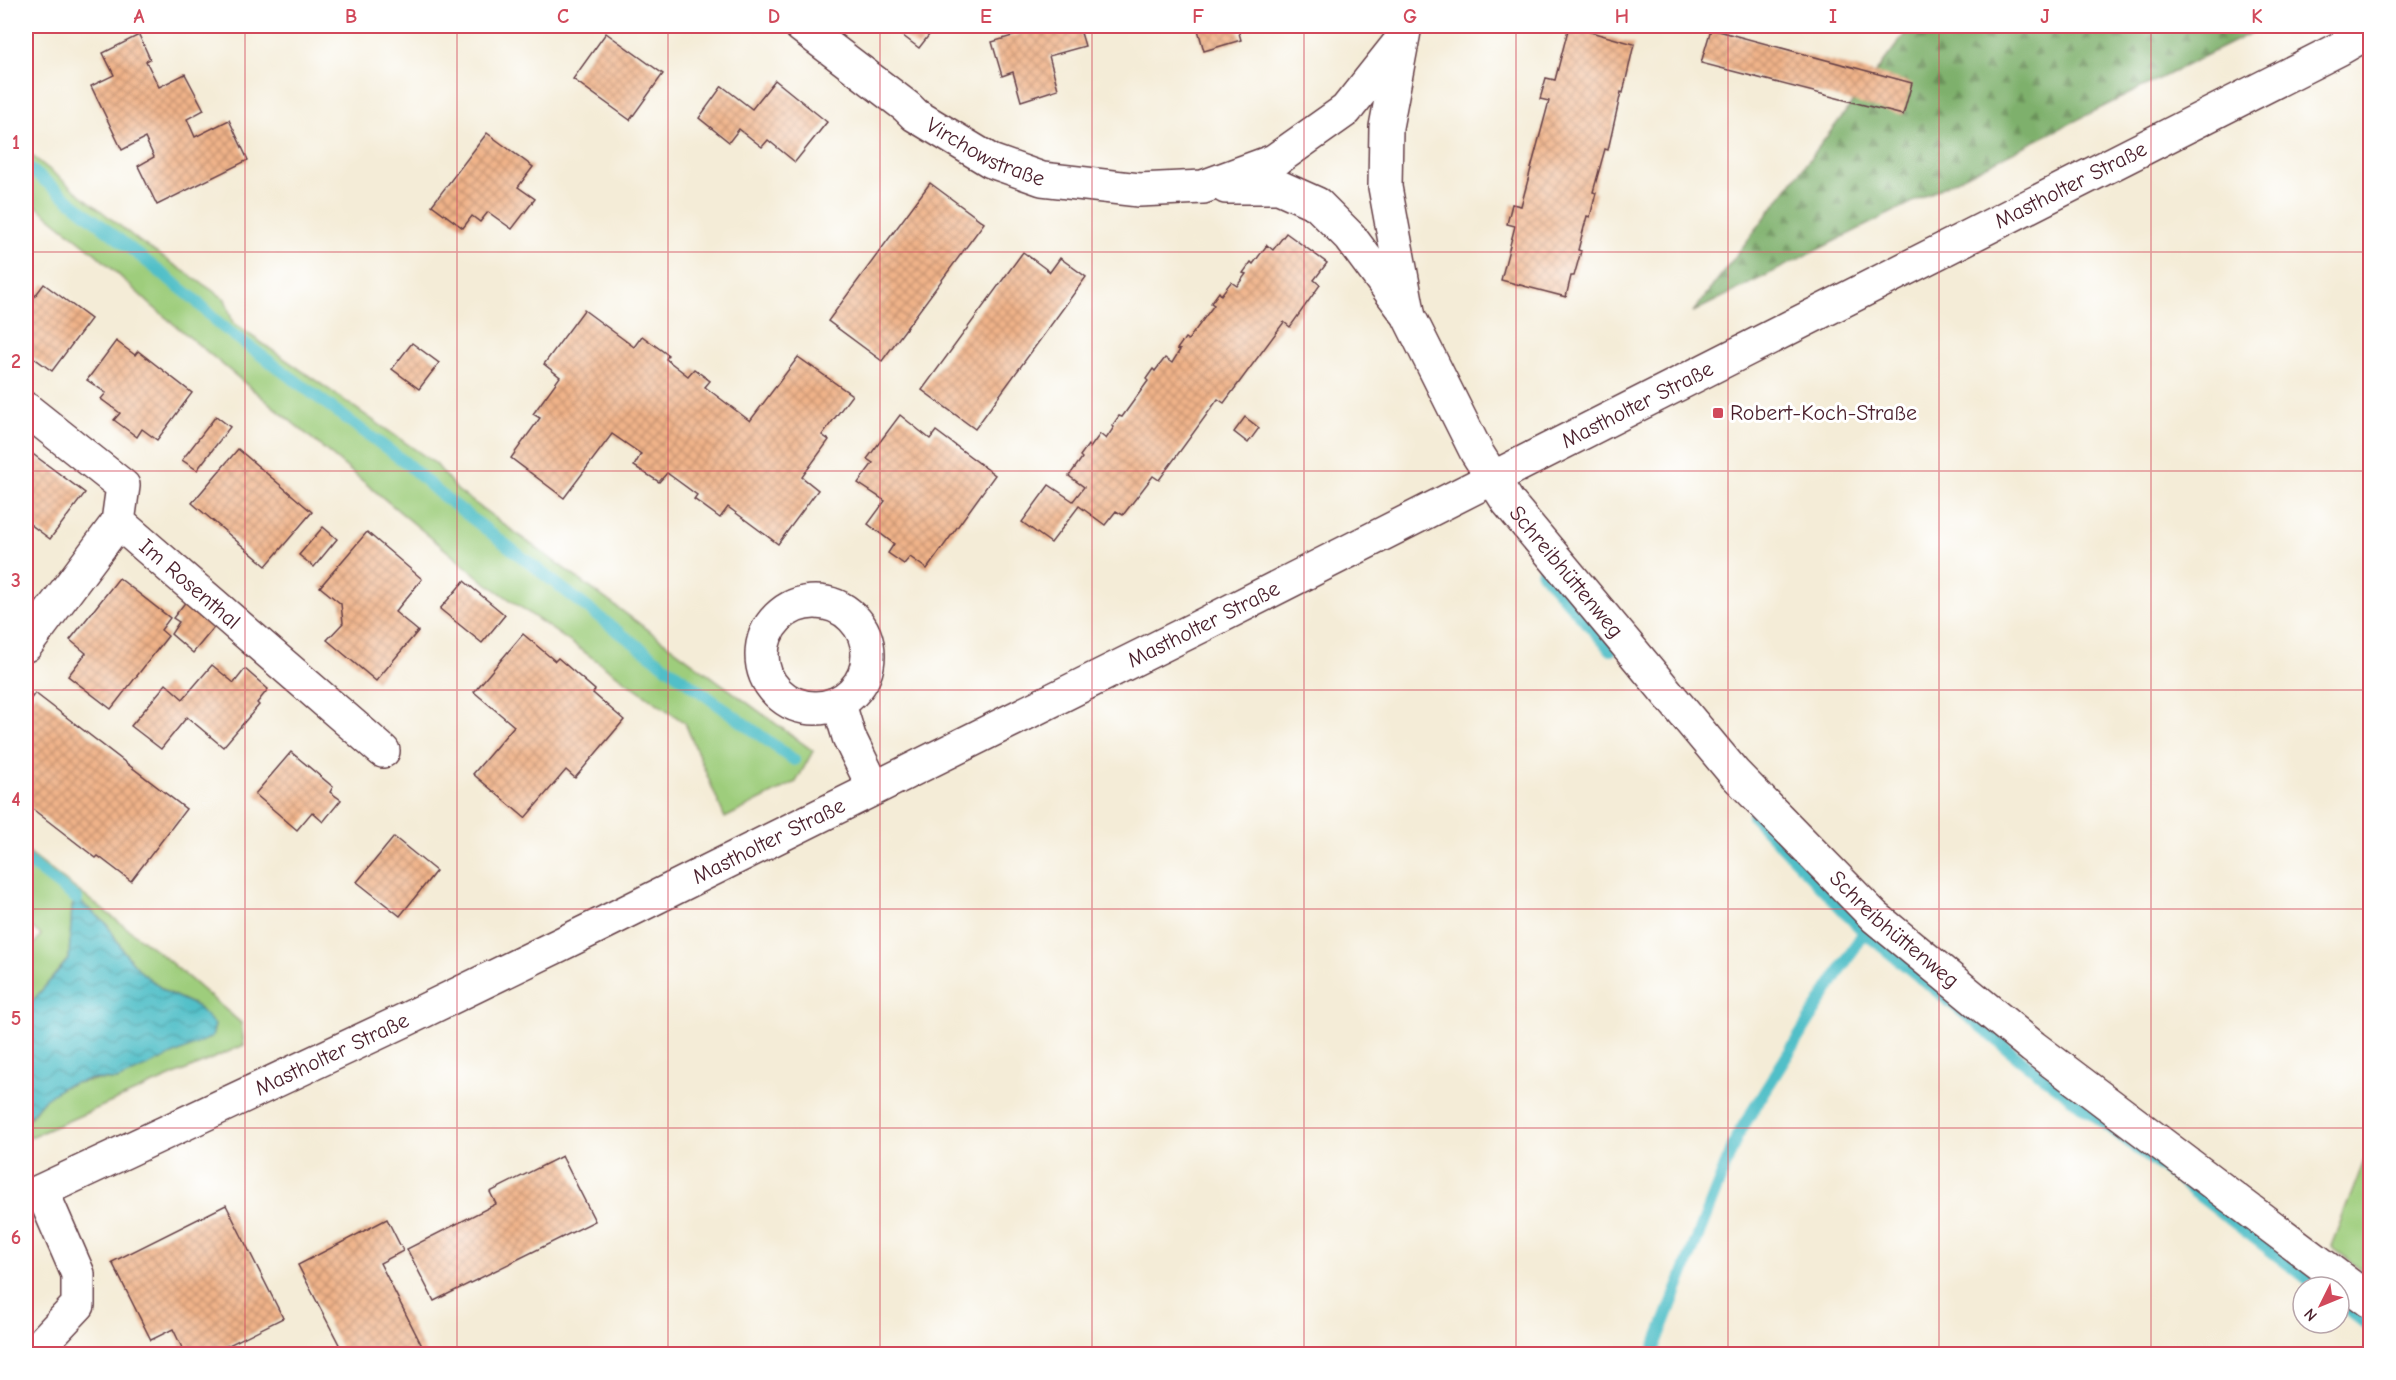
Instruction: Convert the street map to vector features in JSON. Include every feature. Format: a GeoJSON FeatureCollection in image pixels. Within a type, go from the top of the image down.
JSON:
{"type":"FeatureCollection","features":[{"type":"Feature","properties":{"kind":"street","name":"Virchowstraße"},"geometry":{"type":"LineString","coordinates":[[801,26],[907,106],[915,115],[991,161],[1042,179],[1139,190],[1203,187],[1279,188],[1317,204],[1350,237],[1409,316]]}},
{"type":"Feature","properties":{"kind":"street","name":"Mastholter Straße"},"geometry":{"type":"LineString","coordinates":[[34,1195],[407,1019],[1205,624],[2370,31]]}},
{"type":"Feature","properties":{"kind":"street","name":"Virchowstraße"},"geometry":{"type":"LineString","coordinates":[[1203,187],[1274,161],[1346,110],[1403,32]]}},
{"type":"Feature","properties":{"kind":"street"},"geometry":{"type":"LineString","coordinates":[[1403,32],[1386,127],[1385,187],[1409,316],[1491,478]]}},
{"type":"Feature","properties":{"kind":"street","name":"Im Rosenthal"},"geometry":{"type":"LineString","coordinates":[[26,409],[123,486],[118,522],[383,751]]}},
{"type":"Feature","properties":{"kind":"street","name":"Schreibhüttenweg"},"geometry":{"type":"LineString","coordinates":[[1491,478],[1550,553],[1734,773],[1875,917],[2033,1047],[2370,1301]]}},
{"type":"Feature","properties":{"kind":"street"},"geometry":{"type":"LineString","coordinates":[[26,645],[118,522]]}},
{"type":"Feature","properties":{"kind":"street"},"geometry":{"type":"LineString","coordinates":[[839,704],[849,737],[874,788]]}},
{"type":"Feature","properties":{"kind":"street"},"geometry":{"type":"LineString","coordinates":[[32,1354],[78,1305],[78,1274],[34,1195]]}},
{"type":"Feature","properties":{"kind":"green space"},"geometry":{"type":"Polygon","coordinates":[[[1911,26],[2265,26],[1693,312],[1911,26]]]}},
{"type":"Feature","properties":{"kind":"green space"},"geometry":{"type":"Polygon","coordinates":[[[26,151],[139,241],[225,299],[233,323],[436,464],[457,490],[813,751],[796,782],[725,818],[685,723],[482,580],[152,306],[96,254],[26,198],[26,151]]]}},
{"type":"Feature","properties":{"kind":"green space"},"geometry":{"type":"Polygon","coordinates":[[[26,851],[162,955],[241,1023],[244,1045],[26,1139],[26,1121],[49,1096],[76,1083],[117,1080],[197,1006],[166,992],[141,972],[124,952],[106,923],[77,899],[72,906],[69,958],[26,1009],[26,955],[41,935],[26,923],[26,851]]]}},
{"type":"Feature","properties":{"kind":"green space"},"geometry":{"type":"Polygon","coordinates":[[[2370,1146],[2370,1277],[2331,1246],[2370,1146]]]}},
{"type":"Feature","properties":{"kind":"water"},"geometry":{"type":"Polygon","coordinates":[[[77,899],[106,923],[124,952],[141,972],[166,992],[197,1006],[215,1025],[212,1037],[117,1080],[90,1079],[64,1086],[43,1101],[26,1121],[26,1009],[69,958],[72,906],[77,899]]]}},
{"type":"Feature","properties":{"kind":"building"},"geometry":{"type":"Polygon","coordinates":[[[890,26],[936,26],[919,48],[890,26]]]}},
{"type":"Feature","properties":{"kind":"building"},"geometry":{"type":"Polygon","coordinates":[[[1028,26],[1079,26],[1085,46],[1049,56],[1058,89],[1021,101],[1013,72],[1002,76],[992,42],[1029,31],[1028,26]]]}},
{"type":"Feature","properties":{"kind":"building"},"geometry":{"type":"Polygon","coordinates":[[[1197,26],[1237,26],[1241,40],[1204,51],[1197,26]]]}},
{"type":"Feature","properties":{"kind":"building"},"geometry":{"type":"Polygon","coordinates":[[[1569,26],[1634,44],[1608,150],[1605,149],[1593,192],[1596,193],[1590,217],[1587,216],[1578,250],[1581,251],[1566,297],[1501,280],[1515,226],[1507,224],[1512,204],[1521,206],[1549,101],[1540,99],[1546,78],[1555,80],[1569,26]]]}},
{"type":"Feature","properties":{"kind":"building"},"geometry":{"type":"Polygon","coordinates":[[[1711,29],[1912,83],[1903,115],[1701,63],[1711,29]]]}},
{"type":"Feature","properties":{"kind":"building"},"geometry":{"type":"Polygon","coordinates":[[[606,33],[663,74],[630,120],[573,79],[606,33]]]}},
{"type":"Feature","properties":{"kind":"building"},"geometry":{"type":"Polygon","coordinates":[[[139,35],[150,59],[146,61],[159,87],[185,74],[204,110],[187,119],[195,137],[229,120],[248,160],[157,205],[138,166],[154,157],[145,138],[122,150],[91,86],[114,75],[103,53],[139,35]]]}},
{"type":"Feature","properties":{"kind":"building"},"geometry":{"type":"Polygon","coordinates":[[[775,80],[827,122],[795,162],[768,140],[762,147],[739,129],[729,142],[699,118],[722,86],[752,109],[775,80]]]}},
{"type":"Feature","properties":{"kind":"building"},"geometry":{"type":"Polygon","coordinates":[[[487,133],[533,167],[518,187],[535,199],[512,229],[488,212],[480,222],[472,216],[463,228],[432,205],[487,133]]]}},
{"type":"Feature","properties":{"kind":"building"},"geometry":{"type":"Polygon","coordinates":[[[930,183],[984,223],[882,361],[828,321],[930,183]]]}},
{"type":"Feature","properties":{"kind":"building"},"geometry":{"type":"Polygon","coordinates":[[[1286,233],[1327,263],[1314,280],[1320,285],[1290,327],[1284,322],[1224,403],[1218,399],[1159,480],[1153,476],[1123,515],[1116,511],[1105,525],[1079,506],[1051,543],[1022,522],[1049,485],[1073,501],[1084,487],[1069,476],[1088,445],[1090,448],[1100,434],[1106,439],[1119,416],[1122,417],[1148,381],[1146,379],[1153,369],[1155,371],[1165,358],[1172,363],[1180,350],[1177,349],[1185,338],[1188,340],[1214,305],[1211,303],[1219,292],[1221,295],[1231,282],[1237,286],[1251,262],[1253,264],[1267,245],[1273,250],[1286,233]]]}},
{"type":"Feature","properties":{"kind":"building"},"geometry":{"type":"Polygon","coordinates":[[[26,245],[34,251],[26,263],[26,245]]]}},
{"type":"Feature","properties":{"kind":"building"},"geometry":{"type":"Polygon","coordinates":[[[1023,252],[1050,272],[1060,258],[1086,277],[975,429],[922,390],[1023,252]]]}},
{"type":"Feature","properties":{"kind":"building"},"geometry":{"type":"Polygon","coordinates":[[[44,284],[91,319],[52,371],[26,352],[26,308],[44,284]]]}},
{"type":"Feature","properties":{"kind":"building"},"geometry":{"type":"Polygon","coordinates":[[[584,310],[634,347],[642,336],[668,355],[666,359],[688,376],[694,369],[710,381],[705,387],[750,421],[798,357],[852,395],[822,435],[829,440],[802,477],[818,490],[778,544],[728,507],[720,518],[694,499],[697,495],[667,473],[659,482],[634,466],[641,454],[612,434],[564,498],[511,458],[540,418],[533,414],[560,377],[544,364],[584,310]]]}},
{"type":"Feature","properties":{"kind":"building"},"geometry":{"type":"Polygon","coordinates":[[[116,341],[135,355],[138,351],[192,393],[157,440],[142,429],[137,437],[114,420],[120,413],[101,399],[106,393],[87,380],[116,341]]]}},
{"type":"Feature","properties":{"kind":"building"},"geometry":{"type":"Polygon","coordinates":[[[412,343],[439,363],[419,389],[392,369],[412,343]]]}},
{"type":"Feature","properties":{"kind":"building"},"geometry":{"type":"Polygon","coordinates":[[[900,415],[930,439],[936,431],[995,475],[927,569],[910,557],[904,564],[888,553],[894,544],[868,524],[885,501],[858,483],[873,463],[867,459],[900,415]]]}},
{"type":"Feature","properties":{"kind":"building"},"geometry":{"type":"Polygon","coordinates":[[[216,416],[230,427],[197,470],[182,460],[216,416]]]}},
{"type":"Feature","properties":{"kind":"building"},"geometry":{"type":"Polygon","coordinates":[[[1245,417],[1259,428],[1248,443],[1234,432],[1245,417]]]}},
{"type":"Feature","properties":{"kind":"building"},"geometry":{"type":"Polygon","coordinates":[[[26,449],[85,493],[50,539],[26,521],[26,449]]]}},
{"type":"Feature","properties":{"kind":"building"},"geometry":{"type":"Polygon","coordinates":[[[238,449],[312,512],[266,566],[192,503],[238,449]]]}},
{"type":"Feature","properties":{"kind":"building"},"geometry":{"type":"Polygon","coordinates":[[[323,527],[337,539],[314,567],[299,555],[323,527]]]}},
{"type":"Feature","properties":{"kind":"building"},"geometry":{"type":"Polygon","coordinates":[[[367,532],[422,579],[395,612],[418,631],[376,681],[327,640],[343,623],[341,604],[320,587],[367,532]]]}},
{"type":"Feature","properties":{"kind":"building"},"geometry":{"type":"Polygon","coordinates":[[[119,578],[170,618],[161,630],[168,636],[111,709],[68,676],[86,653],[70,640],[119,578]]]}},
{"type":"Feature","properties":{"kind":"building"},"geometry":{"type":"Polygon","coordinates":[[[464,581],[505,615],[482,643],[440,609],[464,581]]]}},
{"type":"Feature","properties":{"kind":"building"},"geometry":{"type":"Polygon","coordinates":[[[187,600],[216,625],[193,653],[171,634],[179,622],[173,618],[187,600]]]}},
{"type":"Feature","properties":{"kind":"building"},"geometry":{"type":"Polygon","coordinates":[[[523,634],[555,661],[558,658],[595,690],[593,693],[624,720],[575,778],[566,770],[525,818],[473,774],[514,726],[474,692],[523,634]]]}},
{"type":"Feature","properties":{"kind":"building"},"geometry":{"type":"Polygon","coordinates":[[[212,665],[234,683],[245,669],[268,689],[257,703],[259,705],[223,747],[187,717],[161,749],[131,726],[166,684],[183,699],[212,665]]]}},
{"type":"Feature","properties":{"kind":"building"},"geometry":{"type":"Polygon","coordinates":[[[35,693],[186,809],[131,881],[98,856],[96,858],[26,804],[26,705],[35,693]]]}},
{"type":"Feature","properties":{"kind":"building"},"geometry":{"type":"Polygon","coordinates":[[[291,752],[333,787],[330,792],[341,800],[323,822],[312,812],[297,830],[255,794],[291,752]]]}},
{"type":"Feature","properties":{"kind":"building"},"geometry":{"type":"Polygon","coordinates":[[[394,837],[436,871],[400,916],[357,882],[394,837]]]}},
{"type":"Feature","properties":{"kind":"building"},"geometry":{"type":"Polygon","coordinates":[[[562,1156],[595,1221],[434,1301],[407,1249],[496,1204],[490,1192],[562,1156]]]}},
{"type":"Feature","properties":{"kind":"building"},"geometry":{"type":"Polygon","coordinates":[[[226,1205],[283,1318],[211,1354],[185,1354],[173,1329],[151,1340],[112,1262],[226,1205]]]}},
{"type":"Feature","properties":{"kind":"building"},"geometry":{"type":"Polygon","coordinates":[[[387,1219],[403,1251],[380,1263],[426,1354],[344,1354],[298,1265],[387,1219]]]}},
{"type":"Feature","properties":{"kind":"waterway"},"geometry":{"type":"LineString","coordinates":[[26,166],[193,298],[220,325],[405,462],[438,492],[616,630],[794,760]]}},
{"type":"Feature","properties":{"kind":"waterway"},"geometry":{"type":"LineString","coordinates":[[1542,573],[1611,650]]}},
{"type":"Feature","properties":{"kind":"waterway"},"geometry":{"type":"LineString","coordinates":[[1753,816],[1864,932],[2023,1061],[2302,1275]]}},
{"type":"Feature","properties":{"kind":"waterway"},"geometry":{"type":"LineString","coordinates":[[26,860],[77,899]]}},
{"type":"Feature","properties":{"kind":"waterway"},"geometry":{"type":"LineString","coordinates":[[1652,1354],[1737,1136],[1864,932]]}},
{"type":"Feature","properties":{"kind":"waterway"},"geometry":{"type":"LineString","coordinates":[[2351,1312],[2370,1327]]}},
{"type":"Feature","properties":{"kind":"place","name":"Robert-Koch-Straße"},"geometry":{"type":"Point","coordinates":[1718,413]}}]}
